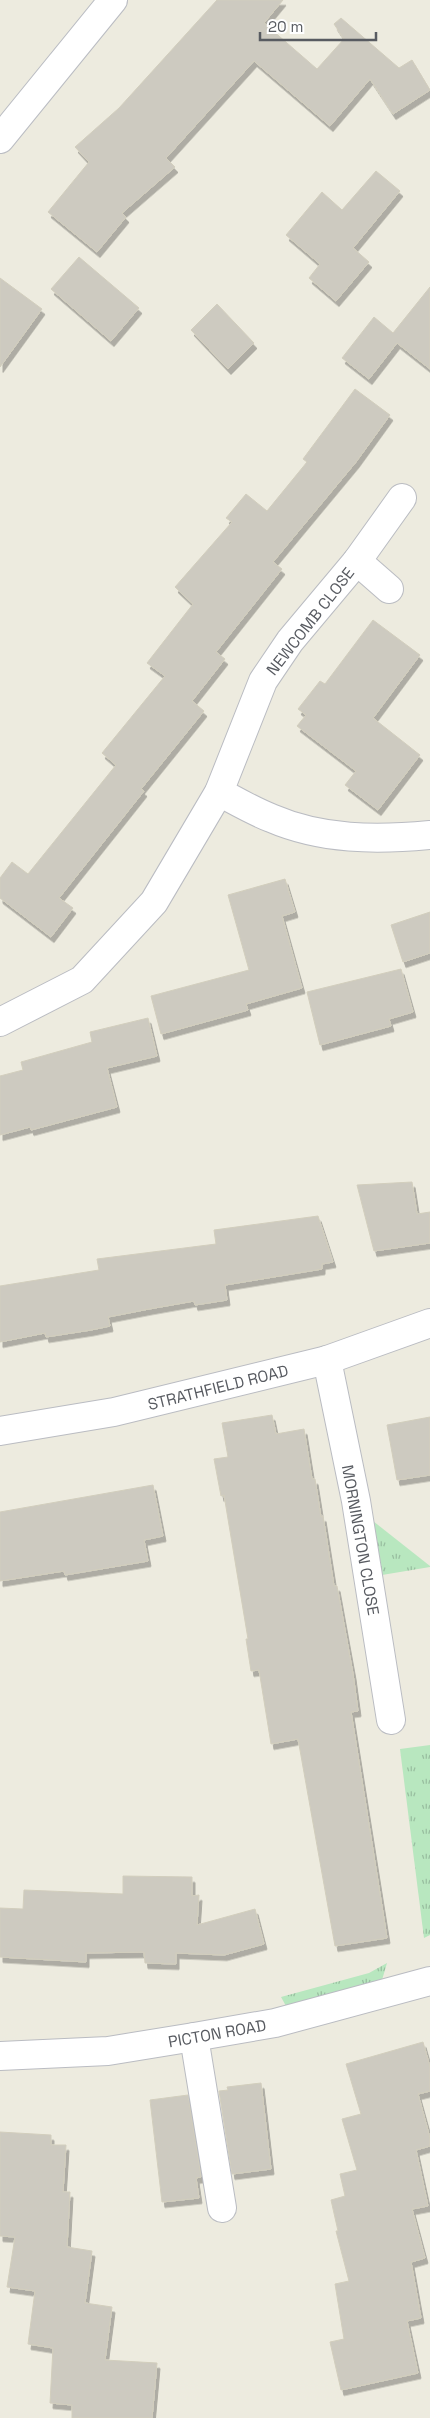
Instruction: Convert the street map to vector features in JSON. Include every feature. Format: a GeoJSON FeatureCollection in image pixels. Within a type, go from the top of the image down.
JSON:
{"type":"FeatureCollection","features":[{"type":"Feature","properties":{"kind":"street"},"geometry":{"type":"LineString","coordinates":[[0,139],[113,0]]}},
{"type":"Feature","properties":{"kind":"street","name":"NEWCOMB CLOSE"},"geometry":{"type":"LineString","coordinates":[[0,1022],[82,980],[154,902],[219,792],[263,681],[290,641],[357,561],[402,498]]}},
{"type":"Feature","properties":{"kind":"street","name":"NEWCOMB CLOSE"},"geometry":{"type":"LineString","coordinates":[[357,561],[388,589]]}},
{"type":"Feature","properties":{"kind":"street"},"geometry":{"type":"LineString","coordinates":[[219,792],[272,819],[327,835],[381,840],[430,835]]}},
{"type":"Feature","properties":{"kind":"street","name":"STRATHFIELD ROAD"},"geometry":{"type":"LineString","coordinates":[[0,1431],[114,1412],[327,1360],[430,1323]]}},
{"type":"Feature","properties":{"kind":"street","name":"MORNINGTON CLOSE"},"geometry":{"type":"LineString","coordinates":[[327,1360],[356,1501],[391,1720]]}},
{"type":"Feature","properties":{"kind":"street","name":"PICTON ROAD"},"geometry":{"type":"LineString","coordinates":[[0,2056],[108,2051],[194,2038],[275,2023],[430,1981]]}},
{"type":"Feature","properties":{"kind":"street"},"geometry":{"type":"LineString","coordinates":[[194,2038],[222,2208]]}},
{"type":"Feature","properties":{"kind":"green space"},"geometry":{"type":"Polygon","coordinates":[[[373,1521],[430,1566],[430,1567],[382,1575],[373,1521]]]}},
{"type":"Feature","properties":{"kind":"green space"},"geometry":{"type":"Polygon","coordinates":[[[430,1745],[430,1935],[424,1938],[400,1749],[430,1745]]]}},
{"type":"Feature","properties":{"kind":"green space"},"geometry":{"type":"Polygon","coordinates":[[[387,1963],[382,1980],[371,1985],[286,2006],[281,1997],[369,1973],[387,1963]]]}},
{"type":"Feature","properties":{"kind":"building"},"geometry":{"type":"Polygon","coordinates":[[[217,0],[283,0],[264,23],[317,69],[344,39],[334,24],[341,18],[399,68],[412,60],[430,90],[393,114],[370,79],[330,126],[254,61],[166,158],[175,167],[122,213],[126,217],[97,252],[48,212],[89,162],[75,147],[119,108],[217,0]]]}},
{"type":"Feature","properties":{"kind":"building"},"geometry":{"type":"Polygon","coordinates":[[[376,171],[400,191],[353,248],[369,262],[336,301],[309,278],[320,264],[286,235],[322,192],[342,210],[376,171]]]}},
{"type":"Feature","properties":{"kind":"building"},"geometry":{"type":"Polygon","coordinates":[[[79,257],[139,308],[111,341],[51,289],[79,257]]]}},
{"type":"Feature","properties":{"kind":"building"},"geometry":{"type":"Polygon","coordinates":[[[0,278],[42,309],[0,367],[0,278]]]}},
{"type":"Feature","properties":{"kind":"building"},"geometry":{"type":"Polygon","coordinates":[[[430,287],[430,369],[397,343],[369,379],[342,358],[374,317],[393,333],[430,287]]]}},
{"type":"Feature","properties":{"kind":"building"},"geometry":{"type":"Polygon","coordinates":[[[217,304],[254,343],[228,369],[191,330],[217,304]]]}},
{"type":"Feature","properties":{"kind":"building"},"geometry":{"type":"Polygon","coordinates":[[[355,389],[390,415],[356,462],[273,562],[282,569],[216,652],[225,659],[192,701],[204,711],[141,789],[144,791],[59,898],[73,908],[51,937],[0,898],[0,878],[12,862],[28,874],[116,765],[102,753],[165,676],[147,663],[193,604],[175,587],[232,522],[226,518],[246,494],[267,511],[307,462],[303,459],[355,389]]]}},
{"type":"Feature","properties":{"kind":"building"},"geometry":{"type":"Polygon","coordinates":[[[373,620],[420,655],[373,718],[420,755],[378,810],[345,785],[356,771],[297,726],[306,715],[298,709],[320,681],[325,684],[373,620]]]}},
{"type":"Feature","properties":{"kind":"building"},"geometry":{"type":"Polygon","coordinates":[[[285,879],[295,912],[282,916],[302,988],[246,1004],[248,1010],[161,1034],[151,996],[249,970],[228,895],[285,879]]]}},
{"type":"Feature","properties":{"kind":"building"},"geometry":{"type":"Polygon","coordinates":[[[430,912],[430,953],[403,962],[391,925],[430,912]]]}},
{"type":"Feature","properties":{"kind":"building"},"geometry":{"type":"Polygon","coordinates":[[[401,969],[413,1012],[389,1019],[391,1026],[320,1045],[307,992],[401,969]]]}},
{"type":"Feature","properties":{"kind":"building"},"geometry":{"type":"Polygon","coordinates":[[[148,1018],[157,1056],[107,1068],[117,1107],[31,1130],[30,1127],[0,1135],[0,1076],[23,1070],[21,1062],[92,1042],[90,1032],[148,1018]]]}},
{"type":"Feature","properties":{"kind":"building"},"geometry":{"type":"Polygon","coordinates":[[[412,1182],[417,1214],[430,1212],[430,1243],[374,1251],[357,1185],[412,1182]]]}},
{"type":"Feature","properties":{"kind":"building"},"geometry":{"type":"Polygon","coordinates":[[[318,1216],[333,1262],[322,1264],[322,1269],[225,1285],[227,1300],[195,1305],[194,1301],[149,1309],[108,1317],[110,1326],[46,1337],[45,1333],[0,1342],[0,1286],[99,1270],[97,1259],[216,1244],[214,1230],[318,1216]]]}},
{"type":"Feature","properties":{"kind":"building"},"geometry":{"type":"Polygon","coordinates":[[[272,1415],[276,1434],[304,1429],[312,1479],[315,1479],[334,1586],[337,1586],[353,1674],[358,1711],[351,1712],[387,1938],[335,1946],[298,1739],[271,1744],[259,1670],[251,1671],[246,1639],[248,1639],[224,1495],[221,1496],[214,1459],[228,1457],[222,1423],[272,1415]]]}},
{"type":"Feature","properties":{"kind":"building"},"geometry":{"type":"Polygon","coordinates":[[[430,1417],[430,1475],[397,1480],[387,1425],[430,1417]]]}},
{"type":"Feature","properties":{"kind":"building"},"geometry":{"type":"Polygon","coordinates":[[[153,1485],[163,1536],[144,1540],[148,1561],[65,1575],[64,1571],[0,1581],[0,1512],[153,1485]]]}},
{"type":"Feature","properties":{"kind":"building"},"geometry":{"type":"Polygon","coordinates":[[[123,1876],[192,1877],[192,1896],[199,1895],[197,1925],[255,1909],[264,1944],[224,1955],[176,1953],[176,1964],[145,1963],[144,1952],[86,1953],[86,1962],[0,1957],[0,1908],[23,1909],[24,1890],[123,1894],[123,1876]]]}},
{"type":"Feature","properties":{"kind":"building"},"geometry":{"type":"Polygon","coordinates":[[[423,2042],[430,2067],[430,2091],[418,2094],[430,2138],[430,2146],[416,2150],[428,2206],[412,2209],[425,2258],[411,2262],[421,2318],[407,2321],[418,2373],[341,2390],[330,2342],[344,2339],[335,2284],[349,2281],[336,2231],[338,2231],[331,2200],[345,2196],[340,2174],[357,2170],[342,2119],[361,2114],[346,2064],[423,2042]]]}},
{"type":"Feature","properties":{"kind":"building"},"geometry":{"type":"Polygon","coordinates":[[[261,2083],[271,2169],[232,2174],[219,2091],[228,2090],[227,2087],[261,2083]]]}},
{"type":"Feature","properties":{"kind":"building"},"geometry":{"type":"Polygon","coordinates":[[[188,2095],[201,2177],[196,2178],[199,2198],[162,2202],[150,2100],[188,2095]]]}},
{"type":"Feature","properties":{"kind":"building"},"geometry":{"type":"Polygon","coordinates":[[[0,2132],[51,2135],[51,2145],[66,2145],[63,2192],[70,2192],[67,2247],[92,2251],[85,2303],[112,2307],[105,2360],[157,2363],[152,2418],[72,2418],[72,2405],[50,2403],[53,2348],[28,2344],[35,2291],[7,2287],[15,2237],[0,2236],[0,2132]]]}}]}
